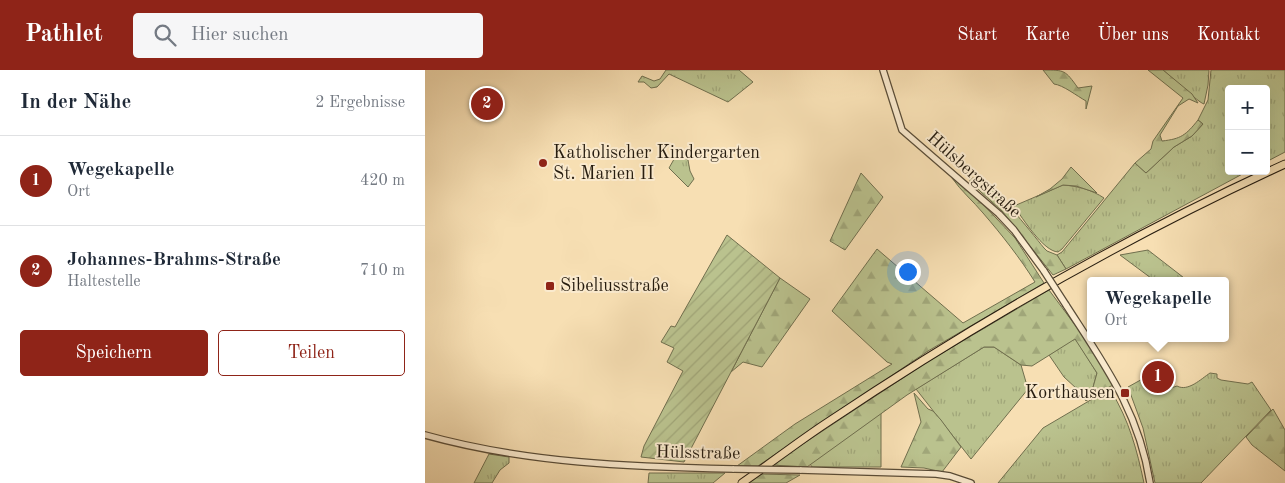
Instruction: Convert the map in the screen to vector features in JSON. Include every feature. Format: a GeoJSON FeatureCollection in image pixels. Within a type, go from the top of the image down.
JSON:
{"type":"FeatureCollection","features":[{"type":"Feature","properties":{"kind":"main road"},"geometry":{"type":"LineString","coordinates":[[742,483],[827,422],[1007,309],[1093,260],[1177,216],[1285,164]]}},
{"type":"Feature","properties":{"kind":"street","name":"Hülsbergstraße"},"geometry":{"type":"LineString","coordinates":[[883,70],[903,130],[999,214],[1014,230],[1044,271],[1087,339]]}},
{"type":"Feature","properties":{"kind":"street","name":"Hülsbergstraße"},"geometry":{"type":"LineString","coordinates":[[1089,342],[1122,395],[1140,438],[1150,483]]}},
{"type":"Feature","properties":{"kind":"street","name":"Hülsstraße"},"geometry":{"type":"LineString","coordinates":[[425,435],[472,447],[506,453],[627,467],[936,474],[950,476],[971,483]]}},
{"type":"Feature","properties":{"kind":"green space"},"geometry":{"type":"Polygon","coordinates":[[[666,70],[739,70],[753,82],[728,102],[669,74],[657,87],[651,88],[644,82],[638,82],[642,76],[654,81],[660,79],[666,70]]]}},
{"type":"Feature","properties":{"kind":"green space"},"geometry":{"type":"Polygon","coordinates":[[[1043,70],[1064,72],[1078,88],[1092,86],[1086,109],[1086,101],[1066,88],[1054,84],[1043,70]]]}},
{"type":"Feature","properties":{"kind":"green space"},"geometry":{"type":"Polygon","coordinates":[[[1148,70],[1163,70],[1192,94],[1198,103],[1189,99],[1178,106],[1160,135],[1162,141],[1183,135],[1198,120],[1203,124],[1192,136],[1174,147],[1146,173],[1135,163],[1151,149],[1153,141],[1183,98],[1148,70]]]}},
{"type":"Feature","properties":{"kind":"green space"},"geometry":{"type":"Polygon","coordinates":[[[1163,70],[1209,70],[1204,104],[1191,94],[1163,70]]]}},
{"type":"Feature","properties":{"kind":"green space"},"geometry":{"type":"Polygon","coordinates":[[[1211,70],[1285,70],[1285,152],[1270,160],[1270,85],[1225,85],[1225,175],[1241,175],[1066,269],[1057,255],[1062,252],[1135,163],[1146,173],[1174,147],[1192,136],[1203,124],[1198,120],[1208,100],[1211,70]]]}},
{"type":"Feature","properties":{"kind":"green space"},"geometry":{"type":"Polygon","coordinates":[[[677,154],[688,160],[694,179],[688,187],[669,168],[677,154]]]}},
{"type":"Feature","properties":{"kind":"green space"},"geometry":{"type":"Polygon","coordinates":[[[1071,167],[1097,193],[1076,186],[1063,185],[1036,197],[1062,179],[1071,167]]]}},
{"type":"Feature","properties":{"kind":"green space"},"geometry":{"type":"Polygon","coordinates":[[[861,173],[883,197],[845,250],[830,241],[861,173]]]}},
{"type":"Feature","properties":{"kind":"green space"},"geometry":{"type":"Polygon","coordinates":[[[952,178],[977,198],[1015,238],[1044,283],[928,351],[758,466],[737,466],[795,424],[892,364],[887,362],[832,311],[877,249],[963,323],[1035,282],[1004,238],[952,178]]]}},
{"type":"Feature","properties":{"kind":"green space"},"geometry":{"type":"Polygon","coordinates":[[[973,178],[981,181],[1001,197],[1044,248],[1057,255],[1066,269],[1053,275],[1002,211],[970,182],[970,179],[973,178]]]}},
{"type":"Feature","properties":{"kind":"green space"},"geometry":{"type":"Polygon","coordinates":[[[1063,185],[1085,189],[1104,198],[1058,252],[1046,246],[1040,240],[1014,206],[1063,185]]]}},
{"type":"Feature","properties":{"kind":"green space"},"geometry":{"type":"Polygon","coordinates":[[[727,235],[780,278],[684,462],[641,457],[644,446],[683,371],[667,362],[674,348],[661,342],[671,326],[675,327],[727,235]]]}},
{"type":"Feature","properties":{"kind":"green space"},"geometry":{"type":"Polygon","coordinates":[[[1148,250],[1183,277],[1150,277],[1120,255],[1148,250]]]}},
{"type":"Feature","properties":{"kind":"green space"},"geometry":{"type":"Polygon","coordinates":[[[780,278],[810,299],[762,367],[743,362],[731,372],[780,278]]]}},
{"type":"Feature","properties":{"kind":"green space"},"geometry":{"type":"Polygon","coordinates":[[[1049,290],[1104,364],[1117,385],[1111,386],[1090,398],[1097,373],[1075,339],[1032,366],[1021,365],[994,347],[984,347],[907,395],[807,467],[771,465],[927,362],[1049,290]]]}},
{"type":"Feature","properties":{"kind":"green space"},"geometry":{"type":"Polygon","coordinates":[[[1075,338],[1097,373],[1090,398],[1086,401],[1064,377],[1049,355],[1075,338]]]}},
{"type":"Feature","properties":{"kind":"green space"},"geometry":{"type":"Polygon","coordinates":[[[984,347],[994,347],[1021,365],[1028,389],[971,459],[916,389],[984,347]]]}},
{"type":"Feature","properties":{"kind":"green space"},"geometry":{"type":"Polygon","coordinates":[[[1210,373],[1217,374],[1217,378],[1221,380],[1248,384],[1252,382],[1271,410],[1201,483],[1155,483],[1143,428],[1128,387],[1146,377],[1159,392],[1177,386],[1190,386],[1210,373]]]}},
{"type":"Feature","properties":{"kind":"green space"},"geometry":{"type":"Polygon","coordinates":[[[1111,391],[1123,413],[1132,436],[1144,483],[998,483],[1043,428],[1094,398],[1111,391]]]}},
{"type":"Feature","properties":{"kind":"green space"},"geometry":{"type":"Polygon","coordinates":[[[914,393],[941,420],[961,447],[942,472],[924,468],[901,467],[921,422],[914,393]]]}},
{"type":"Feature","properties":{"kind":"green space"},"geometry":{"type":"Polygon","coordinates":[[[1273,409],[1285,430],[1285,471],[1252,445],[1246,437],[1273,409]]]}},
{"type":"Feature","properties":{"kind":"green space"},"geometry":{"type":"Polygon","coordinates":[[[881,413],[881,467],[812,467],[810,464],[881,413]]]}},
{"type":"Feature","properties":{"kind":"green space"},"geometry":{"type":"Polygon","coordinates":[[[489,454],[509,457],[509,463],[500,470],[492,483],[474,483],[489,454]]]}},
{"type":"Feature","properties":{"kind":"green space"},"geometry":{"type":"Polygon","coordinates":[[[649,473],[725,473],[713,483],[648,483],[649,473]]]}},
{"type":"Feature","properties":{"kind":"green space"},"geometry":{"type":"Polygon","coordinates":[[[760,474],[800,475],[786,483],[748,483],[760,474]]]}},
{"type":"Feature","properties":{"kind":"place","name":"Johannes-Brahms-Straße"},"geometry":{"type":"Point","coordinates":[487,104]}},
{"type":"Feature","properties":{"kind":"place","name":"Katholischer Kindergarten St. Marien II"},"geometry":{"type":"Point","coordinates":[543,163]}},
{"type":"Feature","properties":{"kind":"place","name":"Sibeliusstraße"},"geometry":{"type":"Point","coordinates":[550,286]}},
{"type":"Feature","properties":{"kind":"place","name":"Wegekapelle"},"geometry":{"type":"Point","coordinates":[1158,377]}},
{"type":"Feature","properties":{"kind":"place","name":"Korthausen"},"geometry":{"type":"Point","coordinates":[1125,393]}}]}
